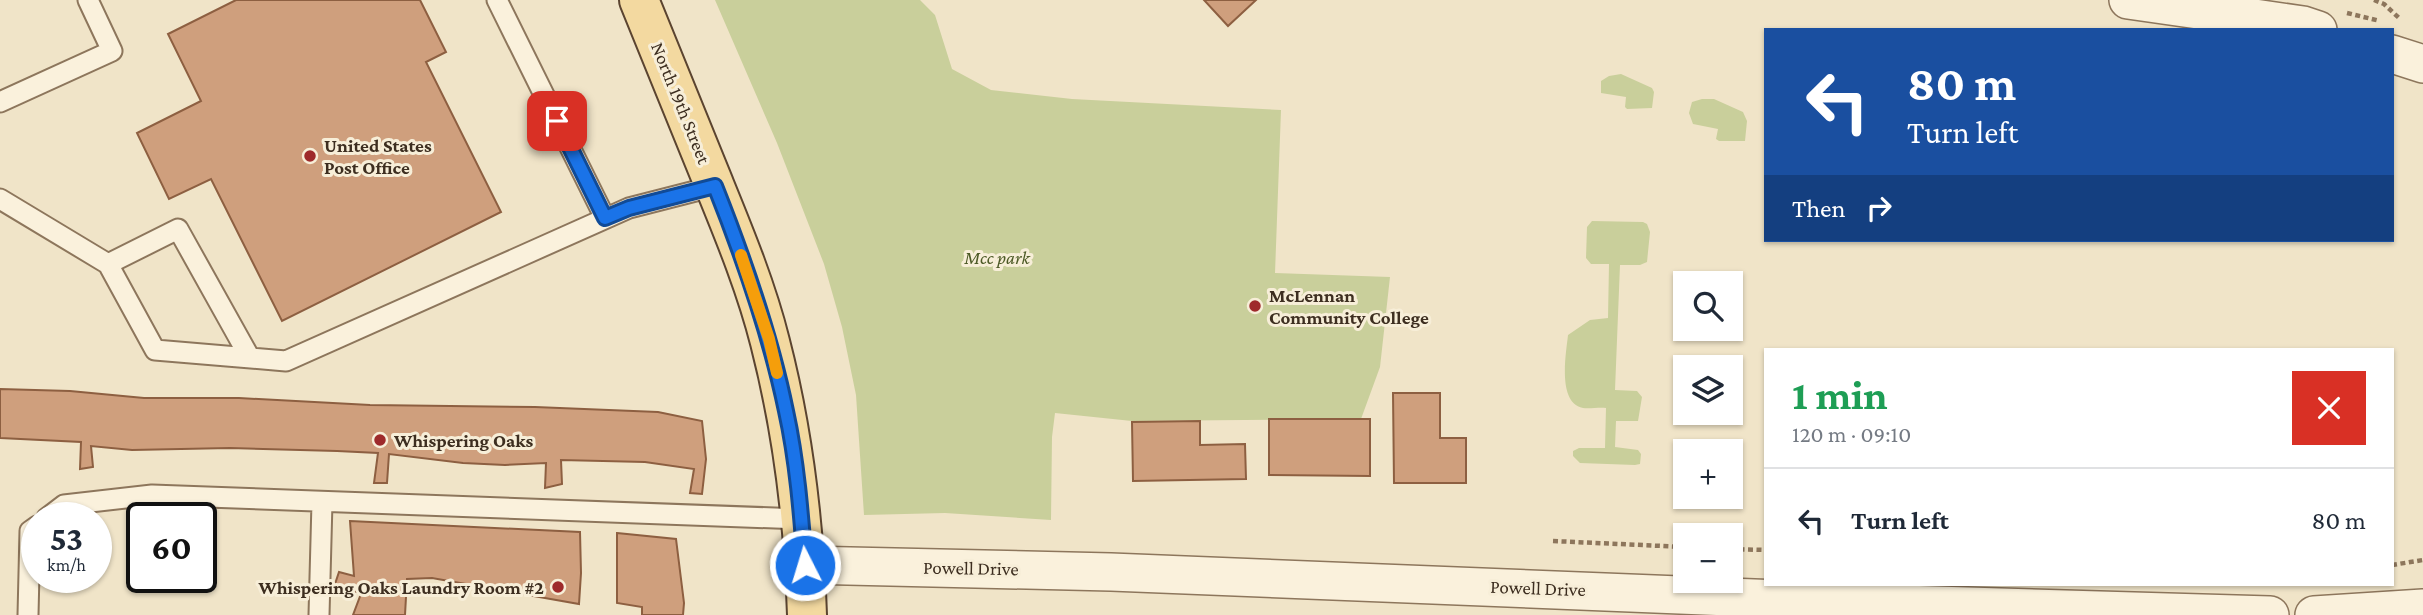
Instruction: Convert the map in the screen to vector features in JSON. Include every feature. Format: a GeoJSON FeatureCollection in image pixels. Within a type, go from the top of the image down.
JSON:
{"type":"FeatureCollection","features":[{"type":"Feature","properties":{"kind":"main road","name":"North 19th Street"},"geometry":{"type":"LineString","coordinates":[[639,0],[734,232],[769,339],[787,412],[801,519],[807,615]]}},
{"type":"Feature","properties":{"kind":"street"},"geometry":{"type":"LineString","coordinates":[[2128,0],[2303,25],[2331,21]]}},
{"type":"Feature","properties":{"kind":"street"},"geometry":{"type":"LineString","coordinates":[[2396,34],[2423,64]]}},
{"type":"Feature","properties":{"kind":"street","name":"Powell Drive"},"geometry":{"type":"LineString","coordinates":[[805,565],[1111,572],[1902,610],[2270,615]]}},
{"type":"Feature","properties":{"kind":"street"},"geometry":{"type":"LineString","coordinates":[[2314,615],[2423,608]]}},
{"type":"Feature","properties":{"kind":"lane"},"geometry":{"type":"LineString","coordinates":[[0,102],[112,51],[88,0]]}},
{"type":"Feature","properties":{"kind":"lane"},"geometry":{"type":"LineString","coordinates":[[497,0],[605,218]]}},
{"type":"Feature","properties":{"kind":"lane"},"geometry":{"type":"LineString","coordinates":[[0,199],[108,264],[155,350],[286,361],[629,208],[715,186]]}},
{"type":"Feature","properties":{"kind":"lane"},"geometry":{"type":"LineString","coordinates":[[108,264],[178,229],[250,358]]}},
{"type":"Feature","properties":{"kind":"lane"},"geometry":{"type":"LineString","coordinates":[[90,502],[152,495],[801,519]]}},
{"type":"Feature","properties":{"kind":"lane"},"geometry":{"type":"LineString","coordinates":[[319,615],[322,502]]}},
{"type":"Feature","properties":{"kind":"lane"},"geometry":{"type":"LineString","coordinates":[[28,615],[29,593]]}},
{"type":"Feature","properties":{"kind":"path"},"geometry":{"type":"LineString","coordinates":[[2374,0],[2384,4],[2394,28]]}},
{"type":"Feature","properties":{"kind":"path"},"geometry":{"type":"LineString","coordinates":[[2331,21],[2366,28]]}},
{"type":"Feature","properties":{"kind":"path"},"geometry":{"type":"LineString","coordinates":[[1553,541],[1673,546]]}},
{"type":"Feature","properties":{"kind":"path"},"geometry":{"type":"LineString","coordinates":[[1743,549],[1764,550]]}},
{"type":"Feature","properties":{"kind":"path"},"geometry":{"type":"LineString","coordinates":[[2394,565],[2423,560]]}},
{"type":"Feature","properties":{"kind":"green space","name":"Mcc park"},"geometry":{"type":"Polygon","coordinates":[[[715,0],[920,0],[935,15],[952,69],[991,90],[1072,99],[1281,110],[1275,273],[1390,277],[1380,367],[1361,419],[1132,421],[1055,413],[1052,437],[1051,520],[945,513],[864,515],[856,395],[842,327],[824,264],[777,143],[715,0]]]}},
{"type":"Feature","properties":{"kind":"green space"},"geometry":{"type":"Polygon","coordinates":[[[1621,74],[1652,88],[1652,108],[1627,109],[1626,97],[1601,93],[1601,81],[1621,74]]]}},
{"type":"Feature","properties":{"kind":"green space"},"geometry":{"type":"Polygon","coordinates":[[[1714,99],[1743,112],[1747,121],[1745,141],[1719,141],[1716,139],[1718,129],[1693,124],[1689,113],[1692,102],[1714,99]]]}},
{"type":"Feature","properties":{"kind":"green space"},"geometry":{"type":"Polygon","coordinates":[[[1592,221],[1643,222],[1647,224],[1650,232],[1647,262],[1640,265],[1620,265],[1615,390],[1637,391],[1642,397],[1638,421],[1616,421],[1615,447],[1638,450],[1641,454],[1640,464],[1635,465],[1580,463],[1573,456],[1573,451],[1579,448],[1605,448],[1606,408],[1583,408],[1575,404],[1569,397],[1565,377],[1568,335],[1590,320],[1608,318],[1609,264],[1591,264],[1586,258],[1587,227],[1592,221]]]}},
{"type":"Feature","properties":{"kind":"building","name":"United States Post Office"},"geometry":{"type":"Polygon","coordinates":[[[236,0],[420,0],[446,52],[426,62],[501,212],[282,321],[211,179],[169,199],[137,133],[201,101],[168,34],[236,0]]]}},
{"type":"Feature","properties":{"kind":"building"},"geometry":{"type":"Polygon","coordinates":[[[1204,0],[1256,0],[1228,26],[1204,0]]]}},
{"type":"Feature","properties":{"kind":"building","name":"Whispering Oaks"},"geometry":{"type":"Polygon","coordinates":[[[0,389],[70,391],[144,398],[239,398],[370,405],[658,412],[702,421],[706,459],[702,494],[690,493],[694,469],[645,462],[561,460],[562,484],[545,488],[546,463],[463,463],[389,454],[387,483],[374,483],[378,453],[337,451],[230,448],[132,450],[91,446],[93,467],[80,469],[81,442],[0,438],[0,389]]]}},
{"type":"Feature","properties":{"kind":"building"},"geometry":{"type":"Polygon","coordinates":[[[1393,393],[1440,393],[1440,438],[1466,438],[1466,483],[1394,483],[1393,393]]]}},
{"type":"Feature","properties":{"kind":"building"},"geometry":{"type":"Polygon","coordinates":[[[1269,419],[1370,419],[1370,476],[1269,475],[1269,419]]]}},
{"type":"Feature","properties":{"kind":"building"},"geometry":{"type":"Polygon","coordinates":[[[1200,421],[1200,445],[1245,444],[1246,479],[1133,481],[1132,422],[1200,421]]]}},
{"type":"Feature","properties":{"kind":"building"},"geometry":{"type":"Polygon","coordinates":[[[350,521],[580,532],[579,604],[432,578],[407,579],[405,615],[353,615],[362,591],[331,596],[339,572],[354,576],[350,521]]]}},
{"type":"Feature","properties":{"kind":"building"},"geometry":{"type":"Polygon","coordinates":[[[617,533],[676,539],[683,615],[642,615],[642,607],[617,603],[617,533]]]}},
{"type":"Feature","properties":{"kind":"slow traffic"},"geometry":{"type":"LineString","coordinates":[[741,255],[769,339],[777,373]]}},
{"type":"Feature","properties":{"kind":"place","name":"United States Post Office"},"geometry":{"type":"Point","coordinates":[310,156]}},
{"type":"Feature","properties":{"kind":"place","name":"McLennan Community College"},"geometry":{"type":"Point","coordinates":[1255,306]}},
{"type":"Feature","properties":{"kind":"place","name":"Whispering Oaks"},"geometry":{"type":"Point","coordinates":[380,440]}},
{"type":"Feature","properties":{"kind":"place","name":"Whispering Oaks Laundry Room #2"},"geometry":{"type":"Point","coordinates":[558,587]}},
{"type":"Feature","properties":{"kind":"route"},"geometry":{"type":"LineString","coordinates":[[557,121],[605,218],[629,208],[715,186],[734,232],[769,339],[787,412],[798,487],[805,565]]}}]}
